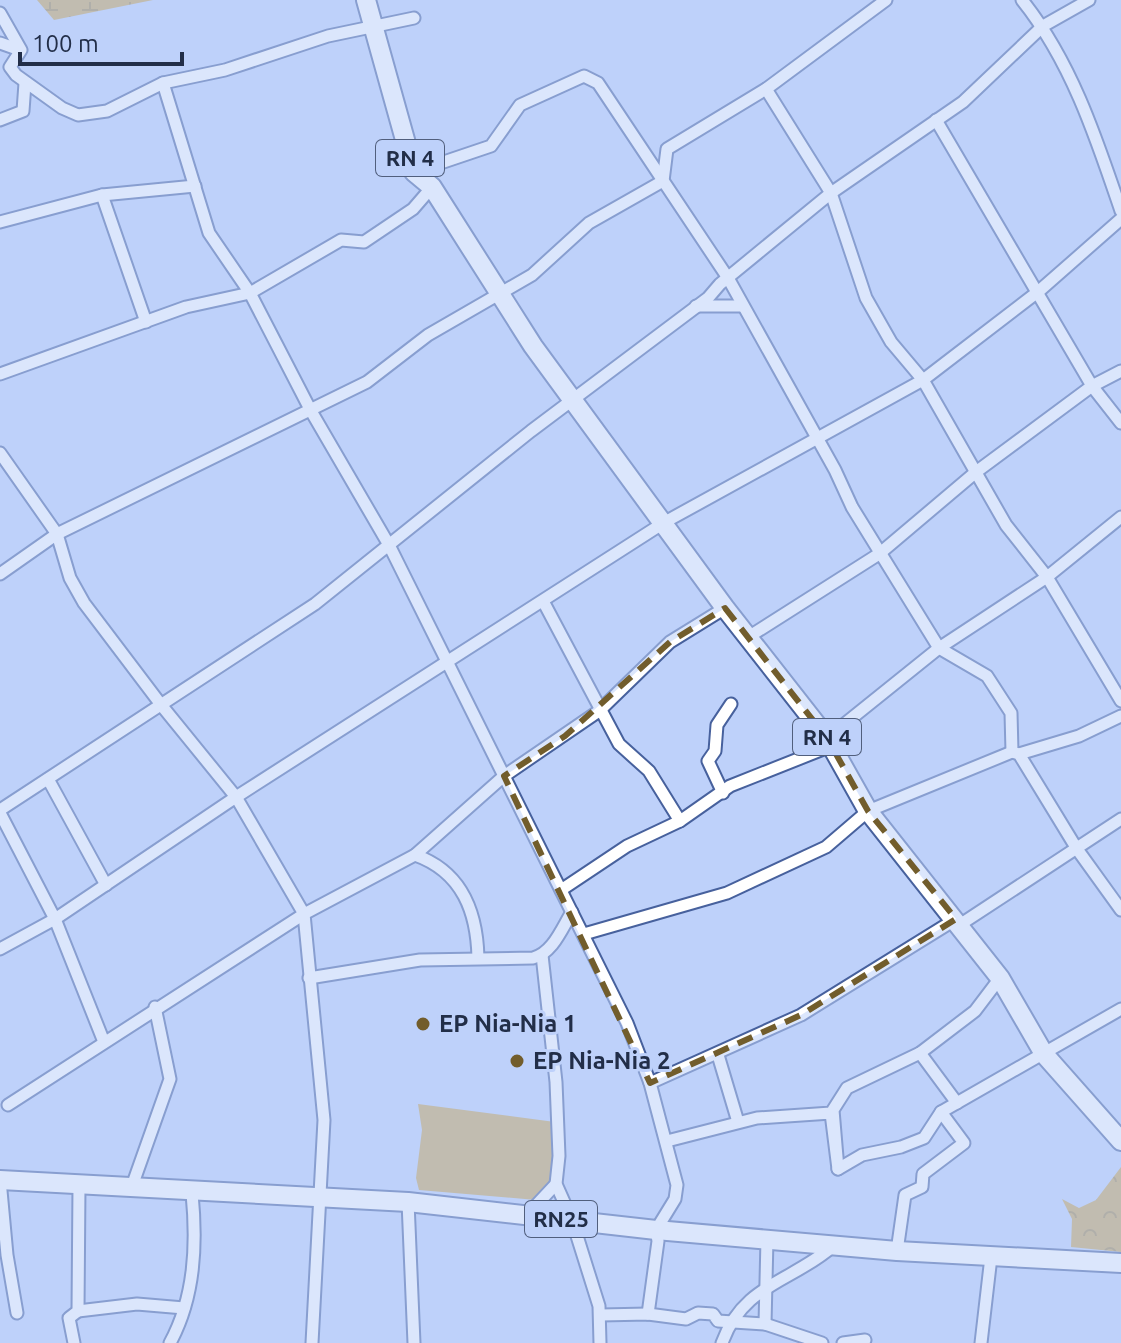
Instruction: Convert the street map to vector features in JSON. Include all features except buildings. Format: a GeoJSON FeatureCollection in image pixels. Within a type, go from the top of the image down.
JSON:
{"type":"FeatureCollection","features":[{"type":"Feature","properties":{"kind":"main road","name":"RN 4"},"geometry":{"type":"LineString","coordinates":[[366,0],[414,172],[432,187],[498,293],[574,401],[725,608],[750,636],[829,742],[868,811],[1000,978],[1044,1054],[1121,1141]]}},
{"type":"Feature","properties":{"kind":"main road","name":"RN25"},"geometry":{"type":"LineString","coordinates":[[0,1180],[192,1193],[408,1202],[656,1230],[897,1251],[1121,1263]]}},
{"type":"Feature","properties":{"kind":"street"},"geometry":{"type":"LineString","coordinates":[[663,181],[667,149],[766,89],[886,0]]}},
{"type":"Feature","properties":{"kind":"street"},"geometry":{"type":"LineString","coordinates":[[1022,0],[1043,26],[1092,123],[1121,211]]}},
{"type":"Feature","properties":{"kind":"street"},"geometry":{"type":"LineString","coordinates":[[104,1042],[55,919],[0,812],[293,620],[531,431],[708,298],[831,193],[963,102],[1043,26],[1089,0]]}},
{"type":"Feature","properties":{"kind":"street"},"geometry":{"type":"LineString","coordinates":[[0,13],[21,50]]}},
{"type":"Feature","properties":{"kind":"street"},"geometry":{"type":"LineString","coordinates":[[21,50],[10,67],[25,83],[78,115],[107,111],[163,83],[225,70],[328,36],[414,18]]}},
{"type":"Feature","properties":{"kind":"street"},"geometry":{"type":"LineString","coordinates":[[0,43],[21,50]]}},
{"type":"Feature","properties":{"kind":"street"},"geometry":{"type":"LineString","coordinates":[[414,172],[491,146],[520,105],[584,76],[598,83],[728,278],[879,554],[939,648],[987,676],[1011,713],[1016,753],[1077,849],[1121,910]]}},
{"type":"Feature","properties":{"kind":"street"},"geometry":{"type":"LineString","coordinates":[[0,120],[23,111],[25,83]]}},
{"type":"Feature","properties":{"kind":"street"},"geometry":{"type":"LineString","coordinates":[[163,83],[209,233],[250,293],[311,411],[389,545],[627,1023],[650,1083],[677,1185],[675,1199],[656,1230],[658,1241],[648,1314]]}},
{"type":"Feature","properties":{"kind":"street"},"geometry":{"type":"LineString","coordinates":[[766,89],[831,193],[866,298],[891,342],[923,380],[1006,525],[1047,577],[1121,701]]}},
{"type":"Feature","properties":{"kind":"street"},"geometry":{"type":"LineString","coordinates":[[936,120],[1092,386],[1121,423]]}},
{"type":"Feature","properties":{"kind":"street"},"geometry":{"type":"LineString","coordinates":[[0,574],[57,534],[367,382],[428,335],[532,275],[589,223],[663,181]]}},
{"type":"Feature","properties":{"kind":"street"},"geometry":{"type":"LineString","coordinates":[[0,222],[102,195],[195,186]]}},
{"type":"Feature","properties":{"kind":"street"},"geometry":{"type":"LineString","coordinates":[[0,374],[186,307],[250,293],[341,240],[364,242],[413,209],[432,187]]}},
{"type":"Feature","properties":{"kind":"street"},"geometry":{"type":"LineString","coordinates":[[102,195],[146,322]]}},
{"type":"Feature","properties":{"kind":"street"},"geometry":{"type":"LineString","coordinates":[[0,949],[55,919],[236,797],[665,522],[923,380],[1039,291],[1121,219]]}},
{"type":"Feature","properties":{"kind":"street"},"geometry":{"type":"LineString","coordinates":[[694,306],[743,306]]}},
{"type":"Feature","properties":{"kind":"street"},"geometry":{"type":"LineString","coordinates":[[750,636],[879,554],[924,512],[976,472],[1092,386],[1121,371]]}},
{"type":"Feature","properties":{"kind":"street"},"geometry":{"type":"LineString","coordinates":[[0,453],[57,534],[70,578],[84,603],[236,797],[304,914],[324,1120],[312,1343]]}},
{"type":"Feature","properties":{"kind":"street"},"geometry":{"type":"LineString","coordinates":[[561,890],[627,846],[680,821],[761,771],[829,742],[939,648],[1047,577],[1121,517]]}},
{"type":"Feature","properties":{"kind":"street"},"geometry":{"type":"LineString","coordinates":[[543,601],[599,711],[626,754],[649,771],[680,821]]}},
{"type":"Feature","properties":{"kind":"street"},"geometry":{"type":"LineString","coordinates":[[8,1105],[155,1007],[304,914],[415,855],[504,776],[599,711],[670,642],[725,608]]}},
{"type":"Feature","properties":{"kind":"street"},"geometry":{"type":"LineString","coordinates":[[723,793],[708,761],[715,751],[717,725],[731,704]]}},
{"type":"Feature","properties":{"kind":"street"},"geometry":{"type":"LineString","coordinates":[[584,934],[727,893],[826,847],[868,811],[1016,753],[1079,736],[1121,716]]}},
{"type":"Feature","properties":{"kind":"street"},"geometry":{"type":"LineString","coordinates":[[48,779],[106,885]]}},
{"type":"Feature","properties":{"kind":"street"},"geometry":{"type":"LineString","coordinates":[[650,1083],[801,1015],[958,922],[1121,819]]}},
{"type":"Feature","properties":{"kind":"street"},"geometry":{"type":"LineString","coordinates":[[415,855],[429,860],[468,900],[477,929],[478,958]]}},
{"type":"Feature","properties":{"kind":"street"},"geometry":{"type":"LineString","coordinates":[[572,912],[542,955],[556,1082],[559,1156],[556,1184],[572,1220],[601,1315],[600,1343]]}},
{"type":"Feature","properties":{"kind":"street"},"geometry":{"type":"LineString","coordinates":[[309,978],[420,960],[542,955]]}},
{"type":"Feature","properties":{"kind":"street"},"geometry":{"type":"LineString","coordinates":[[838,1169],[833,1110],[847,1088],[920,1053],[975,1011],[1000,978]]}},
{"type":"Feature","properties":{"kind":"street"},"geometry":{"type":"LineString","coordinates":[[131,1189],[170,1079],[155,1007]]}},
{"type":"Feature","properties":{"kind":"street"},"geometry":{"type":"LineString","coordinates":[[838,1169],[862,1155],[901,1147],[924,1138],[941,1112],[1121,1009]]}},
{"type":"Feature","properties":{"kind":"street"},"geometry":{"type":"LineString","coordinates":[[920,1053],[957,1103]]}},
{"type":"Feature","properties":{"kind":"street"},"geometry":{"type":"LineString","coordinates":[[718,1055],[738,1122]]}},
{"type":"Feature","properties":{"kind":"street"},"geometry":{"type":"LineString","coordinates":[[897,1251],[905,1195],[922,1187],[923,1174],[964,1143],[941,1112]]}},
{"type":"Feature","properties":{"kind":"street"},"geometry":{"type":"LineString","coordinates":[[667,1141],[738,1122],[831,1113],[838,1169]]}},
{"type":"Feature","properties":{"kind":"street"},"geometry":{"type":"LineString","coordinates":[[0,1180],[7,1255],[17,1313]]}},
{"type":"Feature","properties":{"kind":"street"},"geometry":{"type":"LineString","coordinates":[[527,1215],[556,1184]]}},
{"type":"Feature","properties":{"kind":"street"},"geometry":{"type":"LineString","coordinates":[[78,1311],[79,1186]]}},
{"type":"Feature","properties":{"kind":"street"},"geometry":{"type":"LineString","coordinates":[[170,1343],[184,1308],[195,1256],[192,1193]]}},
{"type":"Feature","properties":{"kind":"street"},"geometry":{"type":"LineString","coordinates":[[408,1202],[414,1343]]}},
{"type":"Feature","properties":{"kind":"street"},"geometry":{"type":"LineString","coordinates":[[765,1324],[769,1283],[767,1239]]}},
{"type":"Feature","properties":{"kind":"street"},"geometry":{"type":"LineString","coordinates":[[722,1343],[733,1322],[769,1283],[809,1264],[834,1245]]}},
{"type":"Feature","properties":{"kind":"street"},"geometry":{"type":"LineString","coordinates":[[981,1343],[991,1257]]}},
{"type":"Feature","properties":{"kind":"street"},"geometry":{"type":"LineString","coordinates":[[74,1343],[69,1318],[78,1311],[137,1304],[184,1308]]}},
{"type":"Feature","properties":{"kind":"street"},"geometry":{"type":"LineString","coordinates":[[601,1315],[648,1314],[686,1319],[698,1313],[713,1314],[718,1321],[765,1324],[822,1343]]}},
{"type":"Feature","properties":{"kind":"street"},"geometry":{"type":"LineString","coordinates":[[843,1343],[865,1340]]}},
{"type":"Feature","properties":{"kind":"highlighted area"},"geometry":{"type":"Polygon","coordinates":[[[725,608],[827,738],[868,811],[956,919],[801,1015],[650,1083],[504,776],[565,736],[670,642],[725,608]]]}},
{"type":"Feature","properties":{"kind":"green space"},"geometry":{"type":"Polygon","coordinates":[[[37,0],[153,0],[54,20],[37,0]]]}},
{"type":"Feature","properties":{"kind":"green space"},"geometry":{"type":"Polygon","coordinates":[[[418,1104],[555,1122],[553,1183],[536,1200],[419,1190],[416,1178],[422,1130],[418,1104]]]}},
{"type":"Feature","properties":{"kind":"green space"},"geometry":{"type":"Polygon","coordinates":[[[1121,1167],[1121,1252],[1071,1247],[1072,1219],[1062,1199],[1079,1208],[1096,1200],[1121,1167]]]}},
{"type":"Feature","properties":{"kind":"place","name":"EP Nia-Nia 1"},"geometry":{"type":"Point","coordinates":[423,1024]}},
{"type":"Feature","properties":{"kind":"place","name":"EP Nia-Nia 2"},"geometry":{"type":"Point","coordinates":[517,1061]}}]}
